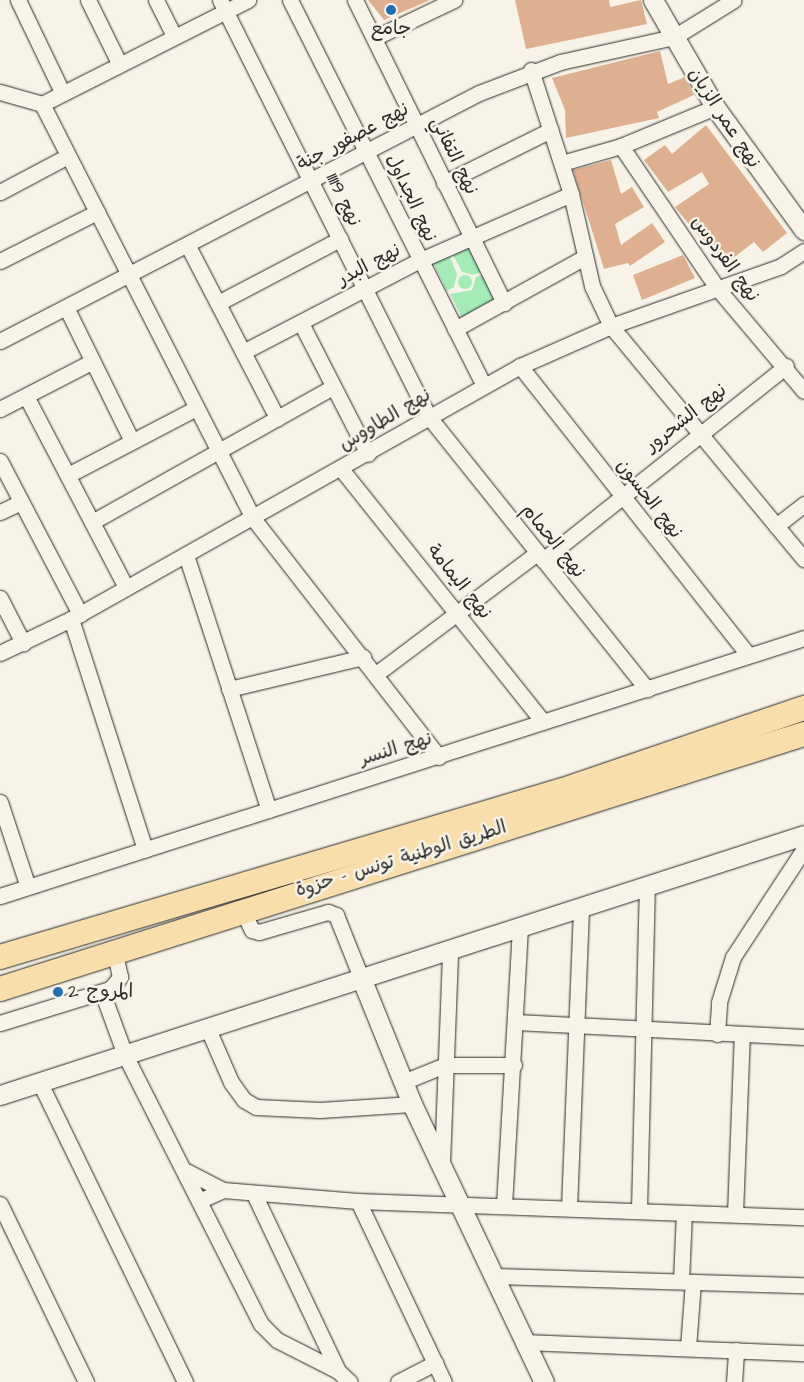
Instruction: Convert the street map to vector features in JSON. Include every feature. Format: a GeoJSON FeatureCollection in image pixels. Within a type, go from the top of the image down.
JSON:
{"type":"FeatureCollection","features":[{"type":"Feature","properties":{"kind":"highway","name":"الطريق الوطنية تونس - حزوة"},"geometry":{"type":"LineString","coordinates":[[0,957],[564,790],[804,708]]}},
{"type":"Feature","properties":{"kind":"highway","name":"الطريق الوطنية تونس - حزوة"},"geometry":{"type":"LineString","coordinates":[[0,989],[114,949],[804,734]]}},
{"type":"Feature","properties":{"kind":"street"},"geometry":{"type":"LineString","coordinates":[[18,0],[62,92]]}},
{"type":"Feature","properties":{"kind":"street"},"geometry":{"type":"LineString","coordinates":[[88,0],[119,63]]}},
{"type":"Feature","properties":{"kind":"street"},"geometry":{"type":"LineString","coordinates":[[156,0],[174,36]]}},
{"type":"Feature","properties":{"kind":"street"},"geometry":{"type":"LineString","coordinates":[[0,92],[42,104],[62,92],[174,36],[223,6],[248,0]]}},
{"type":"Feature","properties":{"kind":"street","name":"نهج الجداول"},"geometry":{"type":"LineString","coordinates":[[290,0],[367,152],[418,261],[484,385]]}},
{"type":"Feature","properties":{"kind":"street","name":"نهج التفاني"},"geometry":{"type":"LineString","coordinates":[[355,0],[504,303]]}},
{"type":"Feature","properties":{"kind":"street"},"geometry":{"type":"LineString","coordinates":[[374,38],[454,0]]}},
{"type":"Feature","properties":{"kind":"street","name":"نهج عمر الزيان"},"geometry":{"type":"LineString","coordinates":[[653,0],[715,107],[804,230]]}},
{"type":"Feature","properties":{"kind":"street","name":"نهج عصفور جنة"},"geometry":{"type":"LineString","coordinates":[[0,341],[188,246],[416,126],[532,70],[674,37],[734,0]]}},
{"type":"Feature","properties":{"kind":"street","name":"نهج 11119"},"geometry":{"type":"LineString","coordinates":[[223,6],[312,181],[363,290],[430,417]]}},
{"type":"Feature","properties":{"kind":"street"},"geometry":{"type":"LineString","coordinates":[[532,70],[571,194],[584,257],[611,326],[700,431],[804,559]]}},
{"type":"Feature","properties":{"kind":"street"},"geometry":{"type":"LineString","coordinates":[[42,104],[252,517],[440,757]]}},
{"type":"Feature","properties":{"kind":"street"},"geometry":{"type":"LineString","coordinates":[[562,163],[621,146],[715,107]]}},
{"type":"Feature","properties":{"kind":"street"},"geometry":{"type":"LineString","coordinates":[[444,183],[551,130]]}},
{"type":"Feature","properties":{"kind":"street","name":"نهج الفردوس"},"geometry":{"type":"LineString","coordinates":[[621,146],[718,289],[786,366],[804,391]]}},
{"type":"Feature","properties":{"kind":"street"},"geometry":{"type":"LineString","coordinates":[[1,189],[68,156]]}},
{"type":"Feature","properties":{"kind":"street","name":"نهج البدر"},"geometry":{"type":"LineString","coordinates":[[244,352],[301,324],[418,261],[571,194]]}},
{"type":"Feature","properties":{"kind":"street"},"geometry":{"type":"LineString","coordinates":[[0,261],[96,212]]}},
{"type":"Feature","properties":{"kind":"street"},"geometry":{"type":"LineString","coordinates":[[218,303],[340,239]]}},
{"type":"Feature","properties":{"kind":"street"},"geometry":{"type":"LineString","coordinates":[[188,246],[277,418]]}},
{"type":"Feature","properties":{"kind":"street","name":"نهج الطاووس"},"geometry":{"type":"LineString","coordinates":[[0,653],[75,617],[252,517],[342,470],[484,385],[520,366],[611,326],[781,266],[804,251]]}},
{"type":"Feature","properties":{"kind":"street"},"geometry":{"type":"LineString","coordinates":[[455,329],[584,257]]}},
{"type":"Feature","properties":{"kind":"street"},"geometry":{"type":"LineString","coordinates":[[66,307],[91,362],[132,441]]}},
{"type":"Feature","properties":{"kind":"street"},"geometry":{"type":"LineString","coordinates":[[301,324],[368,454]]}},
{"type":"Feature","properties":{"kind":"street"},"geometry":{"type":"LineString","coordinates":[[0,409],[91,362]]}},
{"type":"Feature","properties":{"kind":"street","name":"نهج الحسون"},"geometry":{"type":"LineString","coordinates":[[520,366],[748,655]]}},
{"type":"Feature","properties":{"kind":"street","name":"نهج الشحرور"},"geometry":{"type":"LineString","coordinates":[[376,674],[540,556],[786,366]]}},
{"type":"Feature","properties":{"kind":"street"},"geometry":{"type":"LineString","coordinates":[[92,522],[220,453],[333,387]]}},
{"type":"Feature","properties":{"kind":"street"},"geometry":{"type":"LineString","coordinates":[[26,396],[126,587]]}},
{"type":"Feature","properties":{"kind":"street"},"geometry":{"type":"LineString","coordinates":[[68,475],[196,408]]}},
{"type":"Feature","properties":{"kind":"street","name":"نهج الحمام"},"geometry":{"type":"LineString","coordinates":[[430,417],[647,689]]}},
{"type":"Feature","properties":{"kind":"street"},"geometry":{"type":"LineString","coordinates":[[0,461],[75,617],[145,849]]}},
{"type":"Feature","properties":{"kind":"street","name":"نهج اليمامة"},"geometry":{"type":"LineString","coordinates":[[342,470],[461,614],[543,722]]}},
{"type":"Feature","properties":{"kind":"street"},"geometry":{"type":"LineString","coordinates":[[0,512],[21,502]]}},
{"type":"Feature","properties":{"kind":"street"},"geometry":{"type":"LineString","coordinates":[[776,526],[804,504]]}},
{"type":"Feature","properties":{"kind":"street"},"geometry":{"type":"LineString","coordinates":[[186,555],[269,810]]}},
{"type":"Feature","properties":{"kind":"street"},"geometry":{"type":"LineString","coordinates":[[0,598],[23,643]]}},
{"type":"Feature","properties":{"kind":"street","name":"نهج النسر"},"geometry":{"type":"LineString","coordinates":[[0,896],[440,757],[804,638]]}},
{"type":"Feature","properties":{"kind":"street"},"geometry":{"type":"LineString","coordinates":[[229,689],[362,657]]}},
{"type":"Feature","properties":{"kind":"street"},"geometry":{"type":"LineString","coordinates":[[0,802],[28,887]]}},
{"type":"Feature","properties":{"kind":"street"},"geometry":{"type":"LineString","coordinates":[[0,1095],[450,952],[804,835]]}},
{"type":"Feature","properties":{"kind":"street"},"geometry":{"type":"LineString","coordinates":[[717,1034],[719,1002],[733,957],[804,849]]}},
{"type":"Feature","properties":{"kind":"street"},"geometry":{"type":"LineString","coordinates":[[640,1210],[647,887]]}},
{"type":"Feature","properties":{"kind":"street"},"geometry":{"type":"LineString","coordinates":[[242,909],[252,930],[259,932],[323,913],[336,915],[412,1104],[461,1203],[544,1382]]}},
{"type":"Feature","properties":{"kind":"street"},"geometry":{"type":"LineString","coordinates":[[569,1208],[578,1025],[581,909]]}},
{"type":"Feature","properties":{"kind":"street"},"geometry":{"type":"LineString","coordinates":[[504,1205],[514,1065],[520,929]]}},
{"type":"Feature","properties":{"kind":"street"},"geometry":{"type":"LineString","coordinates":[[0,1024],[102,992],[116,984],[120,976],[114,949]]}},
{"type":"Feature","properties":{"kind":"street"},"geometry":{"type":"LineString","coordinates":[[442,1163],[450,952]]}},
{"type":"Feature","properties":{"kind":"street"},"geometry":{"type":"LineString","coordinates":[[102,992],[125,1055],[201,1200],[261,1324],[277,1340],[338,1371],[350,1382]]}},
{"type":"Feature","properties":{"kind":"street"},"geometry":{"type":"LineString","coordinates":[[516,1022],[804,1038]]}},
{"type":"Feature","properties":{"kind":"street"},"geometry":{"type":"LineString","coordinates":[[208,1029],[231,1082],[244,1100],[256,1106],[320,1110],[412,1104]]}},
{"type":"Feature","properties":{"kind":"street"},"geometry":{"type":"LineString","coordinates":[[735,1214],[742,1035]]}},
{"type":"Feature","properties":{"kind":"street"},"geometry":{"type":"LineString","coordinates":[[403,1082],[445,1066],[514,1065]]}},
{"type":"Feature","properties":{"kind":"street"},"geometry":{"type":"LineString","coordinates":[[40,1083],[185,1382]]}},
{"type":"Feature","properties":{"kind":"street"},"geometry":{"type":"LineString","coordinates":[[186,1171],[223,1190],[254,1194],[358,1201],[461,1203],[804,1217]]}},
{"type":"Feature","properties":{"kind":"street"},"geometry":{"type":"LineString","coordinates":[[201,1200],[223,1190]]}},
{"type":"Feature","properties":{"kind":"street"},"geometry":{"type":"LineString","coordinates":[[254,1194],[338,1371]]}},
{"type":"Feature","properties":{"kind":"street"},"geometry":{"type":"LineString","coordinates":[[358,1201],[444,1382]]}},
{"type":"Feature","properties":{"kind":"street"},"geometry":{"type":"LineString","coordinates":[[0,1204],[86,1382]]}},
{"type":"Feature","properties":{"kind":"street"},"geometry":{"type":"LineString","coordinates":[[684,1213],[688,1348]]}},
{"type":"Feature","properties":{"kind":"street"},"geometry":{"type":"LineString","coordinates":[[495,1276],[804,1285]]}},
{"type":"Feature","properties":{"kind":"street"},"geometry":{"type":"LineString","coordinates":[[525,1342],[804,1353]]}},
{"type":"Feature","properties":{"kind":"street"},"geometry":{"type":"LineString","coordinates":[[734,1382],[736,1350]]}},
{"type":"Feature","properties":{"kind":"street"},"geometry":{"type":"LineString","coordinates":[[398,1382],[435,1364]]}},
{"type":"Feature","properties":{"kind":"green space"},"geometry":{"type":"Polygon","coordinates":[[[470,244],[482,272],[473,275],[462,272],[451,251],[470,244]]]}},
{"type":"Feature","properties":{"kind":"green space"},"geometry":{"type":"Polygon","coordinates":[[[448,252],[457,274],[454,287],[447,291],[431,258],[448,252]]]}},
{"type":"Feature","properties":{"kind":"green space"},"geometry":{"type":"Polygon","coordinates":[[[462,275],[468,275],[472,282],[468,289],[462,289],[458,285],[458,279],[462,275]]]}},
{"type":"Feature","properties":{"kind":"green space"},"geometry":{"type":"Polygon","coordinates":[[[483,275],[498,302],[462,318],[450,294],[472,290],[476,277],[483,275]]]}},
{"type":"Feature","properties":{"kind":"building","name":"جامع"},"geometry":{"type":"Polygon","coordinates":[[[368,0],[430,0],[384,20],[368,0]]]}},
{"type":"Feature","properties":{"kind":"building"},"geometry":{"type":"Polygon","coordinates":[[[515,0],[609,0],[610,7],[641,0],[647,24],[526,49],[515,0]]]}},
{"type":"Feature","properties":{"kind":"building"},"geometry":{"type":"Polygon","coordinates":[[[660,51],[668,84],[685,77],[694,95],[657,112],[659,118],[566,138],[565,110],[552,78],[660,51]]]}},
{"type":"Feature","properties":{"kind":"building"},"geometry":{"type":"Polygon","coordinates":[[[706,125],[787,233],[763,252],[754,242],[723,266],[675,207],[709,184],[702,172],[668,192],[644,160],[665,145],[672,154],[706,125]]]}},
{"type":"Feature","properties":{"kind":"building"},"geometry":{"type":"Polygon","coordinates":[[[611,160],[621,194],[632,187],[644,207],[615,224],[621,245],[652,223],[665,242],[630,266],[628,263],[604,269],[573,170],[611,160]]]}},
{"type":"Feature","properties":{"kind":"building"},"geometry":{"type":"Polygon","coordinates":[[[683,255],[695,278],[642,300],[633,275],[683,255]]]}},
{"type":"Feature","properties":{"kind":"place","name":"جامع"},"geometry":{"type":"Point","coordinates":[391,10]}},
{"type":"Feature","properties":{"kind":"place","name":"المروج 2"},"geometry":{"type":"Point","coordinates":[58,992]}}]}
